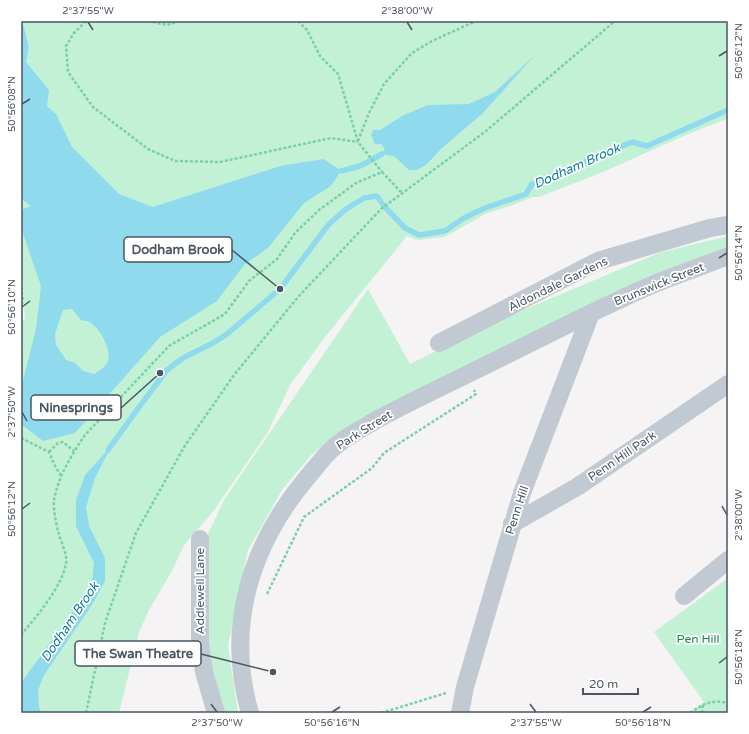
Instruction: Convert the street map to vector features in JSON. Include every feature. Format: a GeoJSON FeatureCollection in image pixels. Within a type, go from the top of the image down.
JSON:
{"type":"FeatureCollection","features":[{"type":"Feature","properties":{"kind":"street","name":"Aldondale Gardens"},"geometry":{"type":"LineString","coordinates":[[439,343],[598,262],[710,228],[728,225]]}},
{"type":"Feature","properties":{"kind":"street","name":"Brunswick Street"},"geometry":{"type":"LineString","coordinates":[[590,313],[647,287],[728,256]]}},
{"type":"Feature","properties":{"kind":"street","name":"Park Street"},"geometry":{"type":"LineString","coordinates":[[250,713],[245,698],[241,671],[242,620],[248,588],[259,555],[270,530],[288,501],[329,452],[347,438],[403,406],[590,313]]}},
{"type":"Feature","properties":{"kind":"street","name":"Penn Hill"},"geometry":{"type":"LineString","coordinates":[[460,713],[465,687],[522,493],[590,313]]}},
{"type":"Feature","properties":{"kind":"street","name":"Penn Hill Park"},"geometry":{"type":"LineString","coordinates":[[512,524],[577,487],[728,384]]}},
{"type":"Feature","properties":{"kind":"street","name":"Addlewell Lane"},"geometry":{"type":"LineString","coordinates":[[200,538],[200,642],[204,672],[216,713]]}},
{"type":"Feature","properties":{"kind":"street"},"geometry":{"type":"LineString","coordinates":[[684,596],[728,560]]}},
{"type":"Feature","properties":{"kind":"path"},"geometry":{"type":"LineString","coordinates":[[86,21],[74,33],[66,46],[68,72],[93,107],[148,149],[175,161],[220,162],[331,138],[358,142]]}},
{"type":"Feature","properties":{"kind":"path"},"geometry":{"type":"LineString","coordinates":[[148,21],[167,25],[179,21]]}},
{"type":"Feature","properties":{"kind":"path"},"geometry":{"type":"LineString","coordinates":[[298,21],[307,30],[320,56],[338,74],[358,142],[382,172],[402,193]]}},
{"type":"Feature","properties":{"kind":"path"},"geometry":{"type":"LineString","coordinates":[[358,142],[369,113],[384,84],[412,53],[432,41],[476,21]]}},
{"type":"Feature","properties":{"kind":"path"},"geometry":{"type":"LineString","coordinates":[[86,713],[105,623],[136,533],[184,448],[234,375],[298,297],[381,209],[486,131],[615,21]]}},
{"type":"Feature","properties":{"kind":"path"},"geometry":{"type":"LineString","coordinates":[[21,635],[63,577],[67,560],[58,530],[54,501],[61,477],[74,451],[85,435],[169,346],[225,314],[250,282],[277,259],[295,233],[318,210],[356,183],[382,172]]}},
{"type":"Feature","properties":{"kind":"path"},"geometry":{"type":"LineString","coordinates":[[21,287],[23,301],[21,307]]}},
{"type":"Feature","properties":{"kind":"path"},"geometry":{"type":"LineString","coordinates":[[264,600],[291,541],[304,517],[372,468],[384,453],[476,394],[468,374]]}},
{"type":"Feature","properties":{"kind":"path"},"geometry":{"type":"LineString","coordinates":[[21,438],[49,452],[61,477]]}},
{"type":"Feature","properties":{"kind":"path"},"geometry":{"type":"LineString","coordinates":[[49,452],[58,443],[63,442],[74,451]]}},
{"type":"Feature","properties":{"kind":"path"},"geometry":{"type":"LineString","coordinates":[[381,713],[465,687]]}},
{"type":"Feature","properties":{"kind":"path"},"geometry":{"type":"LineString","coordinates":[[690,713],[703,704],[720,701],[728,703]]}},
{"type":"Feature","properties":{"kind":"path"},"geometry":{"type":"LineString","coordinates":[[702,713],[703,704]]}},
{"type":"Feature","properties":{"kind":"green space"},"geometry":{"type":"Polygon","coordinates":[[[21,21],[728,21],[728,116],[727,119],[688,134],[603,172],[539,197],[532,197],[487,213],[445,237],[417,240],[407,236],[325,337],[290,385],[268,432],[212,513],[184,545],[172,571],[149,610],[139,632],[119,713],[21,713],[21,320],[25,320],[21,274],[21,21]]]}},
{"type":"Feature","properties":{"kind":"green space"},"geometry":{"type":"Polygon","coordinates":[[[728,236],[728,247],[359,419],[311,455],[282,490],[248,550],[228,646],[238,713],[220,713],[205,643],[207,536],[224,500],[368,289],[410,364],[497,321],[659,253],[728,236]]]}},
{"type":"Feature","properties":{"kind":"green space","name":"Pen Hill"},"geometry":{"type":"Polygon","coordinates":[[[728,578],[728,713],[689,713],[704,702],[654,632],[728,578]]]}},
{"type":"Feature","properties":{"kind":"water"},"geometry":{"type":"Polygon","coordinates":[[[536,54],[482,114],[442,148],[426,165],[417,170],[409,170],[394,156],[382,154],[385,149],[381,144],[375,144],[371,135],[373,130],[380,130],[402,116],[428,105],[469,104],[495,92],[536,54]]]}},
{"type":"Feature","properties":{"kind":"water"},"geometry":{"type":"Polygon","coordinates":[[[21,56],[49,90],[47,106],[56,114],[72,147],[119,194],[153,207],[280,166],[324,159],[341,171],[331,186],[304,203],[268,248],[244,265],[217,301],[160,337],[75,433],[43,441],[21,424],[21,388],[36,329],[41,286],[21,228],[21,210],[31,206],[21,199],[21,56]],[[72,309],[63,310],[55,334],[56,345],[66,360],[75,363],[83,371],[94,374],[102,369],[107,363],[109,356],[108,351],[104,338],[96,327],[92,323],[81,320],[72,309]]]}},
{"type":"Feature","properties":{"kind":"water"},"geometry":{"type":"Polygon","coordinates":[[[112,445],[95,478],[86,507],[89,526],[105,558],[105,581],[92,605],[44,675],[38,690],[39,708],[42,713],[21,713],[21,683],[84,596],[92,581],[94,563],[76,526],[76,500],[85,475],[112,445]]]}},
{"type":"Feature","properties":{"kind":"waterway"},"geometry":{"type":"LineString","coordinates":[[21,27],[26,47],[24,59]]}},
{"type":"Feature","properties":{"kind":"waterway","name":"Dodham Brook"},"geometry":{"type":"LineString","coordinates":[[108,450],[167,370],[183,358],[227,334],[280,289],[329,224],[346,209],[364,198],[377,196],[384,206],[405,228],[419,235],[445,231],[464,218],[485,208],[526,194],[532,184],[632,142],[647,146],[728,110]]}},
{"type":"Feature","properties":{"kind":"waterway"},"geometry":{"type":"LineString","coordinates":[[341,171],[360,166],[382,154]]}},
{"type":"Feature","properties":{"kind":"place","name":"Dodham Brook"},"geometry":{"type":"Point","coordinates":[280,289]}},
{"type":"Feature","properties":{"kind":"place","name":"Ninesprings"},"geometry":{"type":"Point","coordinates":[160,373]}},
{"type":"Feature","properties":{"kind":"place","name":"The Swan Theatre"},"geometry":{"type":"Point","coordinates":[273,672]}}]}
